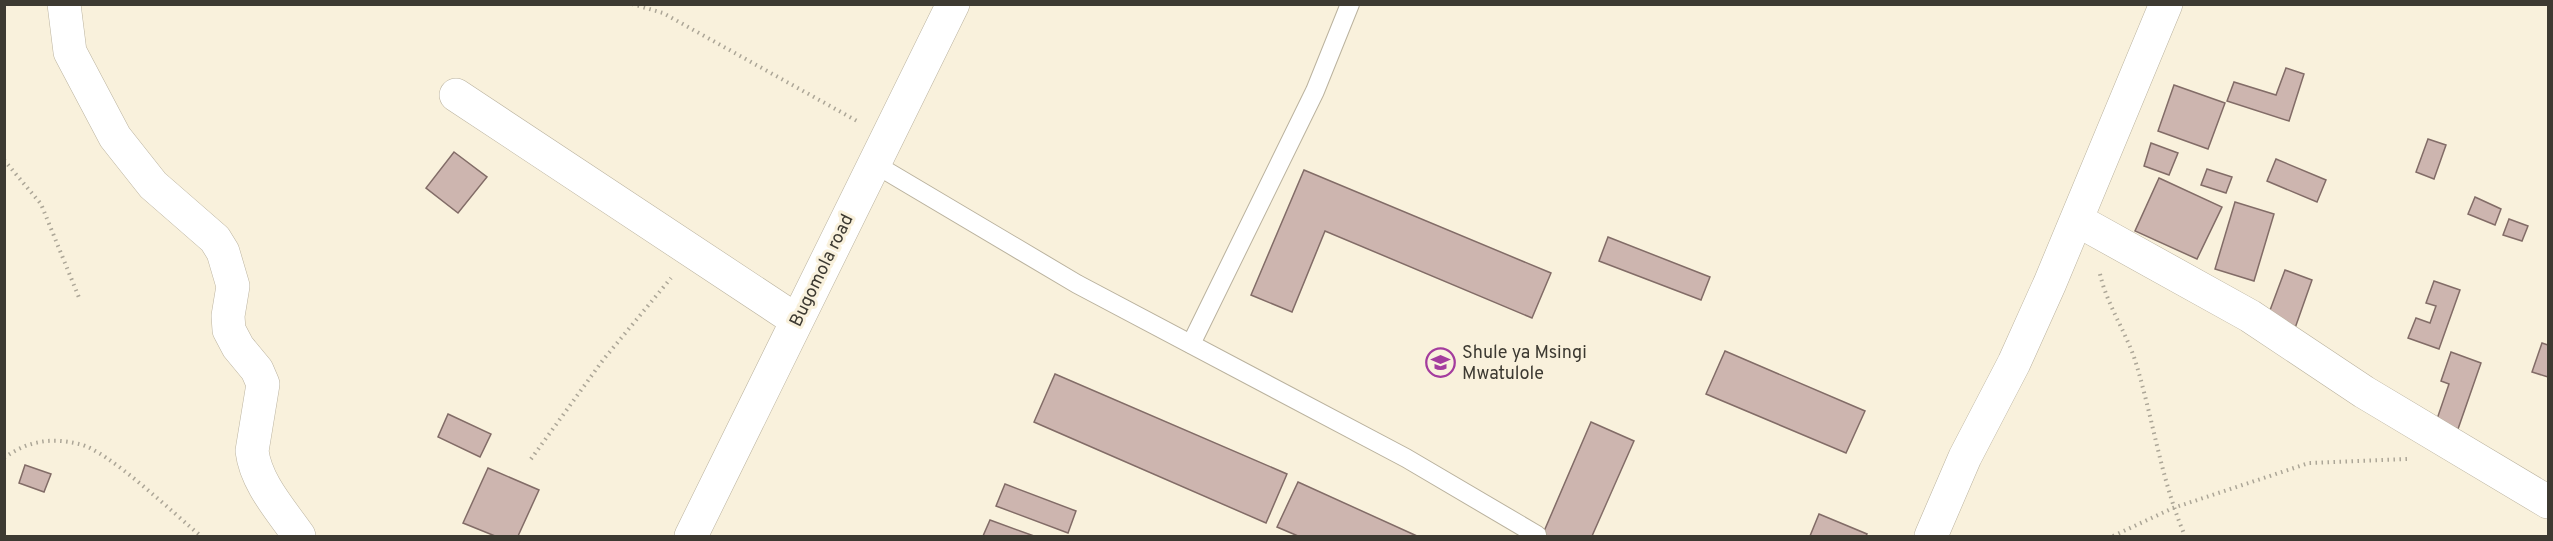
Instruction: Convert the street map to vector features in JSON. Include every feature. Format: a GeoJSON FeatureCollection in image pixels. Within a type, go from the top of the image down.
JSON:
{"type":"FeatureCollection","features":[{"type":"Feature","properties":{"kind":"street"},"geometry":{"type":"LineString","coordinates":[[64,4],[70,52],[115,137],[153,185],[215,239],[223,252],[233,286],[228,316],[229,330],[238,347],[257,370],[263,384],[252,451],[253,462],[262,482],[299,537]]}},
{"type":"Feature","properties":{"kind":"street","name":"Bugomola road"},"geometry":{"type":"LineString","coordinates":[[691,537],[879,150],[953,4]]}},
{"type":"Feature","properties":{"kind":"street"},"geometry":{"type":"LineString","coordinates":[[1931,537],[1965,457],[2083,223],[2166,4]]}},
{"type":"Feature","properties":{"kind":"street"},"geometry":{"type":"LineString","coordinates":[[456,95],[796,320]]}},
{"type":"Feature","properties":{"kind":"street"},"geometry":{"type":"LineString","coordinates":[[2083,223],[2250,316],[2364,392],[2548,502]]}},
{"type":"Feature","properties":{"kind":"lane"},"geometry":{"type":"LineString","coordinates":[[1191,344],[1315,91],[1350,4]]}},
{"type":"Feature","properties":{"kind":"lane"},"geometry":{"type":"LineString","coordinates":[[879,150],[1077,284],[1406,458],[1537,535]]}},
{"type":"Feature","properties":{"kind":"path"},"geometry":{"type":"LineString","coordinates":[[632,4],[635,8],[663,13],[722,47],[751,60],[879,150]]}},
{"type":"Feature","properties":{"kind":"path"},"geometry":{"type":"LineString","coordinates":[[4,160],[41,204],[80,300]]}},
{"type":"Feature","properties":{"kind":"path"},"geometry":{"type":"LineString","coordinates":[[2083,223],[2104,292],[2133,356],[2149,405],[2173,508],[2185,535]]}},
{"type":"Feature","properties":{"kind":"path"},"geometry":{"type":"LineString","coordinates":[[531,459],[603,360],[654,302],[690,251]]}},
{"type":"Feature","properties":{"kind":"path"},"geometry":{"type":"LineString","coordinates":[[4,458],[32,442],[81,444],[120,468],[201,537]]}},
{"type":"Feature","properties":{"kind":"path"},"geometry":{"type":"LineString","coordinates":[[2113,537],[2173,508],[2309,463],[2414,459]]}},
{"type":"Feature","properties":{"kind":"building"},"geometry":{"type":"Polygon","coordinates":[[[2286,68],[2304,74],[2289,121],[2227,101],[2234,82],[2276,95],[2286,68]]]}},
{"type":"Feature","properties":{"kind":"building"},"geometry":{"type":"Polygon","coordinates":[[[2174,85],[2225,103],[2208,149],[2158,131],[2174,85]]]}},
{"type":"Feature","properties":{"kind":"building"},"geometry":{"type":"Polygon","coordinates":[[[2428,139],[2446,145],[2434,179],[2416,172],[2428,139]]]}},
{"type":"Feature","properties":{"kind":"building"},"geometry":{"type":"Polygon","coordinates":[[[2151,143],[2178,153],[2169,175],[2144,166],[2151,143]]]}},
{"type":"Feature","properties":{"kind":"building"},"geometry":{"type":"Polygon","coordinates":[[[454,152],[487,177],[458,213],[426,188],[454,152]]]}},
{"type":"Feature","properties":{"kind":"building"},"geometry":{"type":"Polygon","coordinates":[[[2276,159],[2326,180],[2317,202],[2267,181],[2276,159]]]}},
{"type":"Feature","properties":{"kind":"building"},"geometry":{"type":"Polygon","coordinates":[[[2207,169],[2232,177],[2226,193],[2201,185],[2207,169]]]}},
{"type":"Feature","properties":{"kind":"building"},"geometry":{"type":"Polygon","coordinates":[[[1304,170],[1551,273],[1532,318],[1325,231],[1292,312],[1251,295],[1304,170]]]}},
{"type":"Feature","properties":{"kind":"building"},"geometry":{"type":"Polygon","coordinates":[[[2159,178],[2222,207],[2197,259],[2135,231],[2159,178]]]}},
{"type":"Feature","properties":{"kind":"building"},"geometry":{"type":"Polygon","coordinates":[[[2475,197],[2501,209],[2495,225],[2468,214],[2475,197]]]}},
{"type":"Feature","properties":{"kind":"building"},"geometry":{"type":"Polygon","coordinates":[[[2235,202],[2274,214],[2254,281],[2215,269],[2235,202]]]}},
{"type":"Feature","properties":{"kind":"building"},"geometry":{"type":"Polygon","coordinates":[[[2509,219],[2528,226],[2522,241],[2503,235],[2509,219]]]}},
{"type":"Feature","properties":{"kind":"building"},"geometry":{"type":"Polygon","coordinates":[[[1608,237],[1710,277],[1701,300],[1599,261],[1608,237]]]}},
{"type":"Feature","properties":{"kind":"building"},"geometry":{"type":"Polygon","coordinates":[[[2285,270],[2312,280],[2294,331],[2266,321],[2285,270]]]}},
{"type":"Feature","properties":{"kind":"building"},"geometry":{"type":"Polygon","coordinates":[[[2434,281],[2460,290],[2439,349],[2408,338],[2416,318],[2430,323],[2436,306],[2426,303],[2434,281]]]}},
{"type":"Feature","properties":{"kind":"building"},"geometry":{"type":"Polygon","coordinates":[[[2542,343],[2548,345],[2548,377],[2532,372],[2542,343]]]}},
{"type":"Feature","properties":{"kind":"building"},"geometry":{"type":"Polygon","coordinates":[[[1725,351],[1865,411],[1846,453],[1706,394],[1725,351]]]}},
{"type":"Feature","properties":{"kind":"building"},"geometry":{"type":"Polygon","coordinates":[[[2451,352],[2481,363],[2458,429],[2436,422],[2449,384],[2441,381],[2451,352]]]}},
{"type":"Feature","properties":{"kind":"building"},"geometry":{"type":"Polygon","coordinates":[[[1055,374],[1287,474],[1266,523],[1034,422],[1055,374]]]}},
{"type":"Feature","properties":{"kind":"building"},"geometry":{"type":"Polygon","coordinates":[[[448,414],[491,434],[480,457],[438,437],[448,414]]]}},
{"type":"Feature","properties":{"kind":"building"},"geometry":{"type":"Polygon","coordinates":[[[1591,422],[1634,441],[1592,536],[1542,536],[1591,422]]]}},
{"type":"Feature","properties":{"kind":"building"},"geometry":{"type":"Polygon","coordinates":[[[25,465],[51,474],[44,492],[19,483],[25,465]]]}},
{"type":"Feature","properties":{"kind":"building"},"geometry":{"type":"Polygon","coordinates":[[[488,468],[539,490],[518,536],[495,536],[463,523],[488,468]]]}},
{"type":"Feature","properties":{"kind":"building"},"geometry":{"type":"Polygon","coordinates":[[[1298,482],[1417,536],[1298,536],[1277,527],[1298,482]]]}},
{"type":"Feature","properties":{"kind":"building"},"geometry":{"type":"Polygon","coordinates":[[[1005,484],[1076,511],[1068,533],[996,506],[1005,484]]]}},
{"type":"Feature","properties":{"kind":"building"},"geometry":{"type":"Polygon","coordinates":[[[1819,514],[1867,534],[1866,536],[1810,536],[1819,514]]]}},
{"type":"Feature","properties":{"kind":"building"},"geometry":{"type":"Polygon","coordinates":[[[990,520],[1034,536],[983,536],[990,520]]]}},
{"type":"Feature","properties":{"kind":"place","name":"Shule ya Msingi Mwatulole"},"geometry":{"type":"Point","coordinates":[1441,362]}}]}
